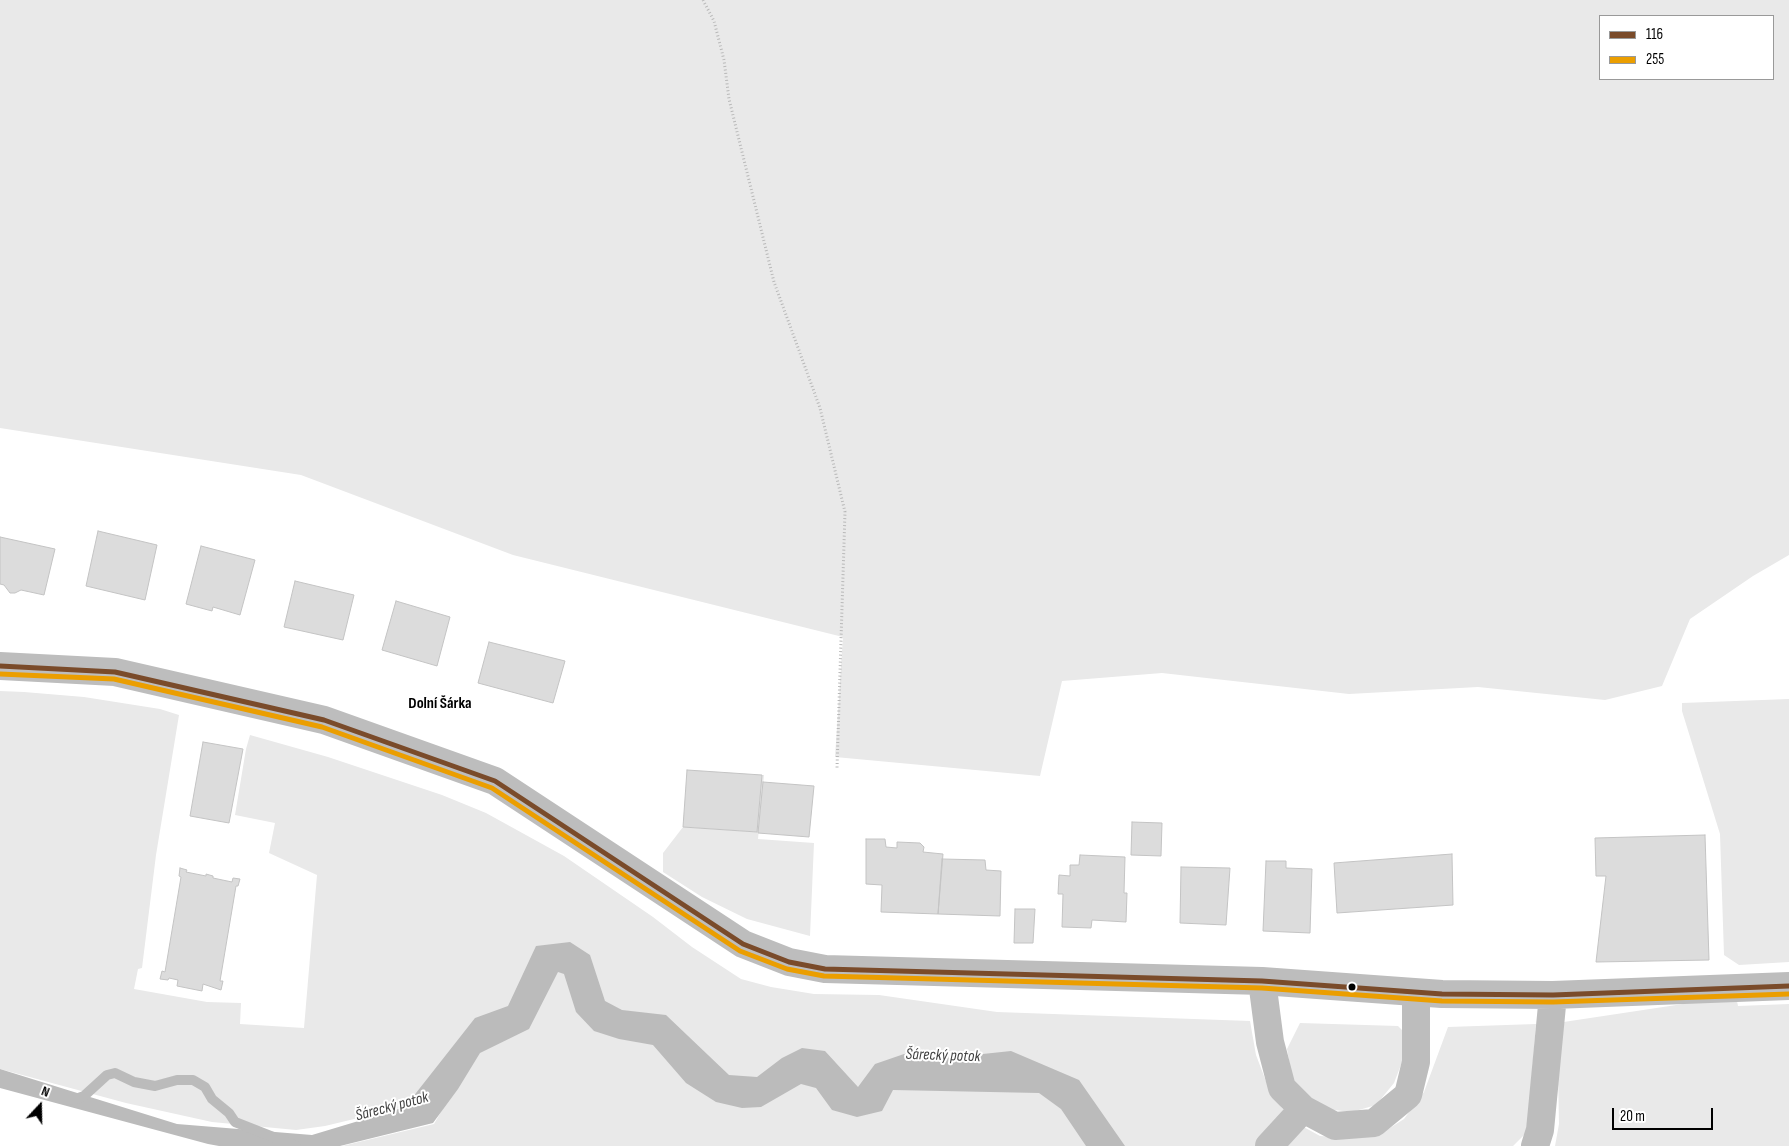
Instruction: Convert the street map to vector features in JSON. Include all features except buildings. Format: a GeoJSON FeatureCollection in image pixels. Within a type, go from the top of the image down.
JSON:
{"type":"FeatureCollection","features":[{"type":"Feature","properties":{"kind":"street"},"geometry":{"type":"LineString","coordinates":[[0,666],[115,672],[324,720],[494,782],[743,944],[789,962],[825,969],[1262,981],[1416,994],[1553,995],[1789,986]]}},
{"type":"Feature","properties":{"kind":"street"},"geometry":{"type":"LineString","coordinates":[[1262,981],[1270,1042],[1282,1088],[1303,1109],[1335,1126],[1374,1123],[1408,1095],[1416,1062],[1416,994]]}},
{"type":"Feature","properties":{"kind":"street"},"geometry":{"type":"LineString","coordinates":[[1535,1146],[1540,1130],[1553,995]]}},
{"type":"Feature","properties":{"kind":"street"},"geometry":{"type":"LineString","coordinates":[[1269,1146],[1303,1109]]}},
{"type":"Feature","properties":{"kind":"path"},"geometry":{"type":"LineString","coordinates":[[703,0],[714,21],[724,60],[729,99],[774,282],[820,408],[845,512],[837,768]]}},
{"type":"Feature","properties":{"kind":"shaded area"},"geometry":{"type":"Polygon","coordinates":[[[0,0],[1789,0],[1789,555],[1753,576],[1690,619],[1662,686],[1605,700],[1478,687],[1349,694],[1162,673],[1062,681],[1040,776],[835,757],[843,637],[513,555],[301,475],[0,428],[0,0]]]}},
{"type":"Feature","properties":{"kind":"shaded area"},"geometry":{"type":"Polygon","coordinates":[[[0,691],[84,697],[160,709],[179,715],[156,855],[142,968],[138,969],[134,989],[207,1002],[241,1003],[240,1024],[304,1028],[317,875],[269,853],[275,823],[235,815],[250,735],[328,757],[442,795],[486,813],[564,856],[653,917],[692,947],[741,979],[771,987],[814,994],[879,995],[997,1012],[1250,1021],[1256,1055],[1270,1092],[1291,1120],[1320,1136],[1351,1138],[1382,1133],[1404,1119],[1424,1092],[1448,1027],[1536,1024],[1527,1132],[1513,1146],[342,1146],[434,1124],[450,1096],[325,1126],[296,1130],[212,1122],[126,1103],[0,1069],[0,691]]]}},
{"type":"Feature","properties":{"kind":"shaded area"},"geometry":{"type":"Polygon","coordinates":[[[1789,699],[1789,962],[1739,965],[1724,955],[1720,834],[1682,711],[1682,703],[1789,699]]]}},
{"type":"Feature","properties":{"kind":"shaded area"},"geometry":{"type":"Polygon","coordinates":[[[762,775],[764,775],[758,839],[814,843],[810,936],[747,919],[702,897],[663,872],[663,853],[683,827],[757,832],[762,775]]]}},
{"type":"Feature","properties":{"kind":"shaded area"},"geometry":{"type":"Polygon","coordinates":[[[570,942],[590,955],[605,1001],[622,1010],[666,1015],[729,1075],[757,1077],[782,1058],[802,1048],[825,1051],[858,1087],[875,1064],[904,1054],[945,1058],[1011,1051],[1079,1080],[1125,1146],[1086,1146],[1061,1109],[1039,1093],[893,1090],[882,1111],[857,1117],[832,1110],[816,1088],[801,1084],[761,1107],[742,1108],[716,1102],[686,1083],[653,1045],[619,1039],[594,1031],[576,1012],[564,974],[558,972],[529,1029],[480,1053],[458,1089],[433,1123],[340,1146],[219,1146],[0,1088],[0,1069],[177,1124],[312,1135],[405,1107],[475,1018],[508,1006],[536,946],[570,942]]]}},
{"type":"Feature","properties":{"kind":"shaded area"},"geometry":{"type":"Polygon","coordinates":[[[1736,996],[1738,1006],[1789,1004],[1789,1146],[1555,1146],[1559,1124],[1557,1023],[1736,996]]]}},
{"type":"Feature","properties":{"kind":"shaded area"},"geometry":{"type":"Polygon","coordinates":[[[1300,1023],[1398,1026],[1403,1031],[1404,1057],[1394,1083],[1376,1105],[1352,1112],[1325,1109],[1304,1098],[1292,1077],[1287,1049],[1300,1023]]]}},
{"type":"Feature","properties":{"kind":"waterway","name":"Šárecký potok"},"geometry":{"type":"LineString","coordinates":[[73,1100],[84,1096],[107,1075],[115,1073],[134,1082],[155,1086],[177,1080],[193,1080],[205,1087],[212,1099],[229,1113],[235,1122],[296,1146]]}},
{"type":"Feature","properties":{"kind":"transit line","name":"116"},"geometry":{"type":"LineString","coordinates":[[0,666],[115,672],[324,720],[495,781],[743,944],[789,962],[825,969],[1262,981],[1442,994],[1553,995],[1789,986]]}},
{"type":"Feature","properties":{"kind":"transit line","name":"255"},"geometry":{"type":"LineString","coordinates":[[0,674],[114,679],[322,727],[492,788],[740,951],[787,969],[824,976],[1262,988],[1442,1001],[1553,1002],[1789,994]]}},
{"type":"Feature","properties":{"kind":"district","name":"Dolní Šárka"},"geometry":{"type":"Point","coordinates":[440,704]}}]}
